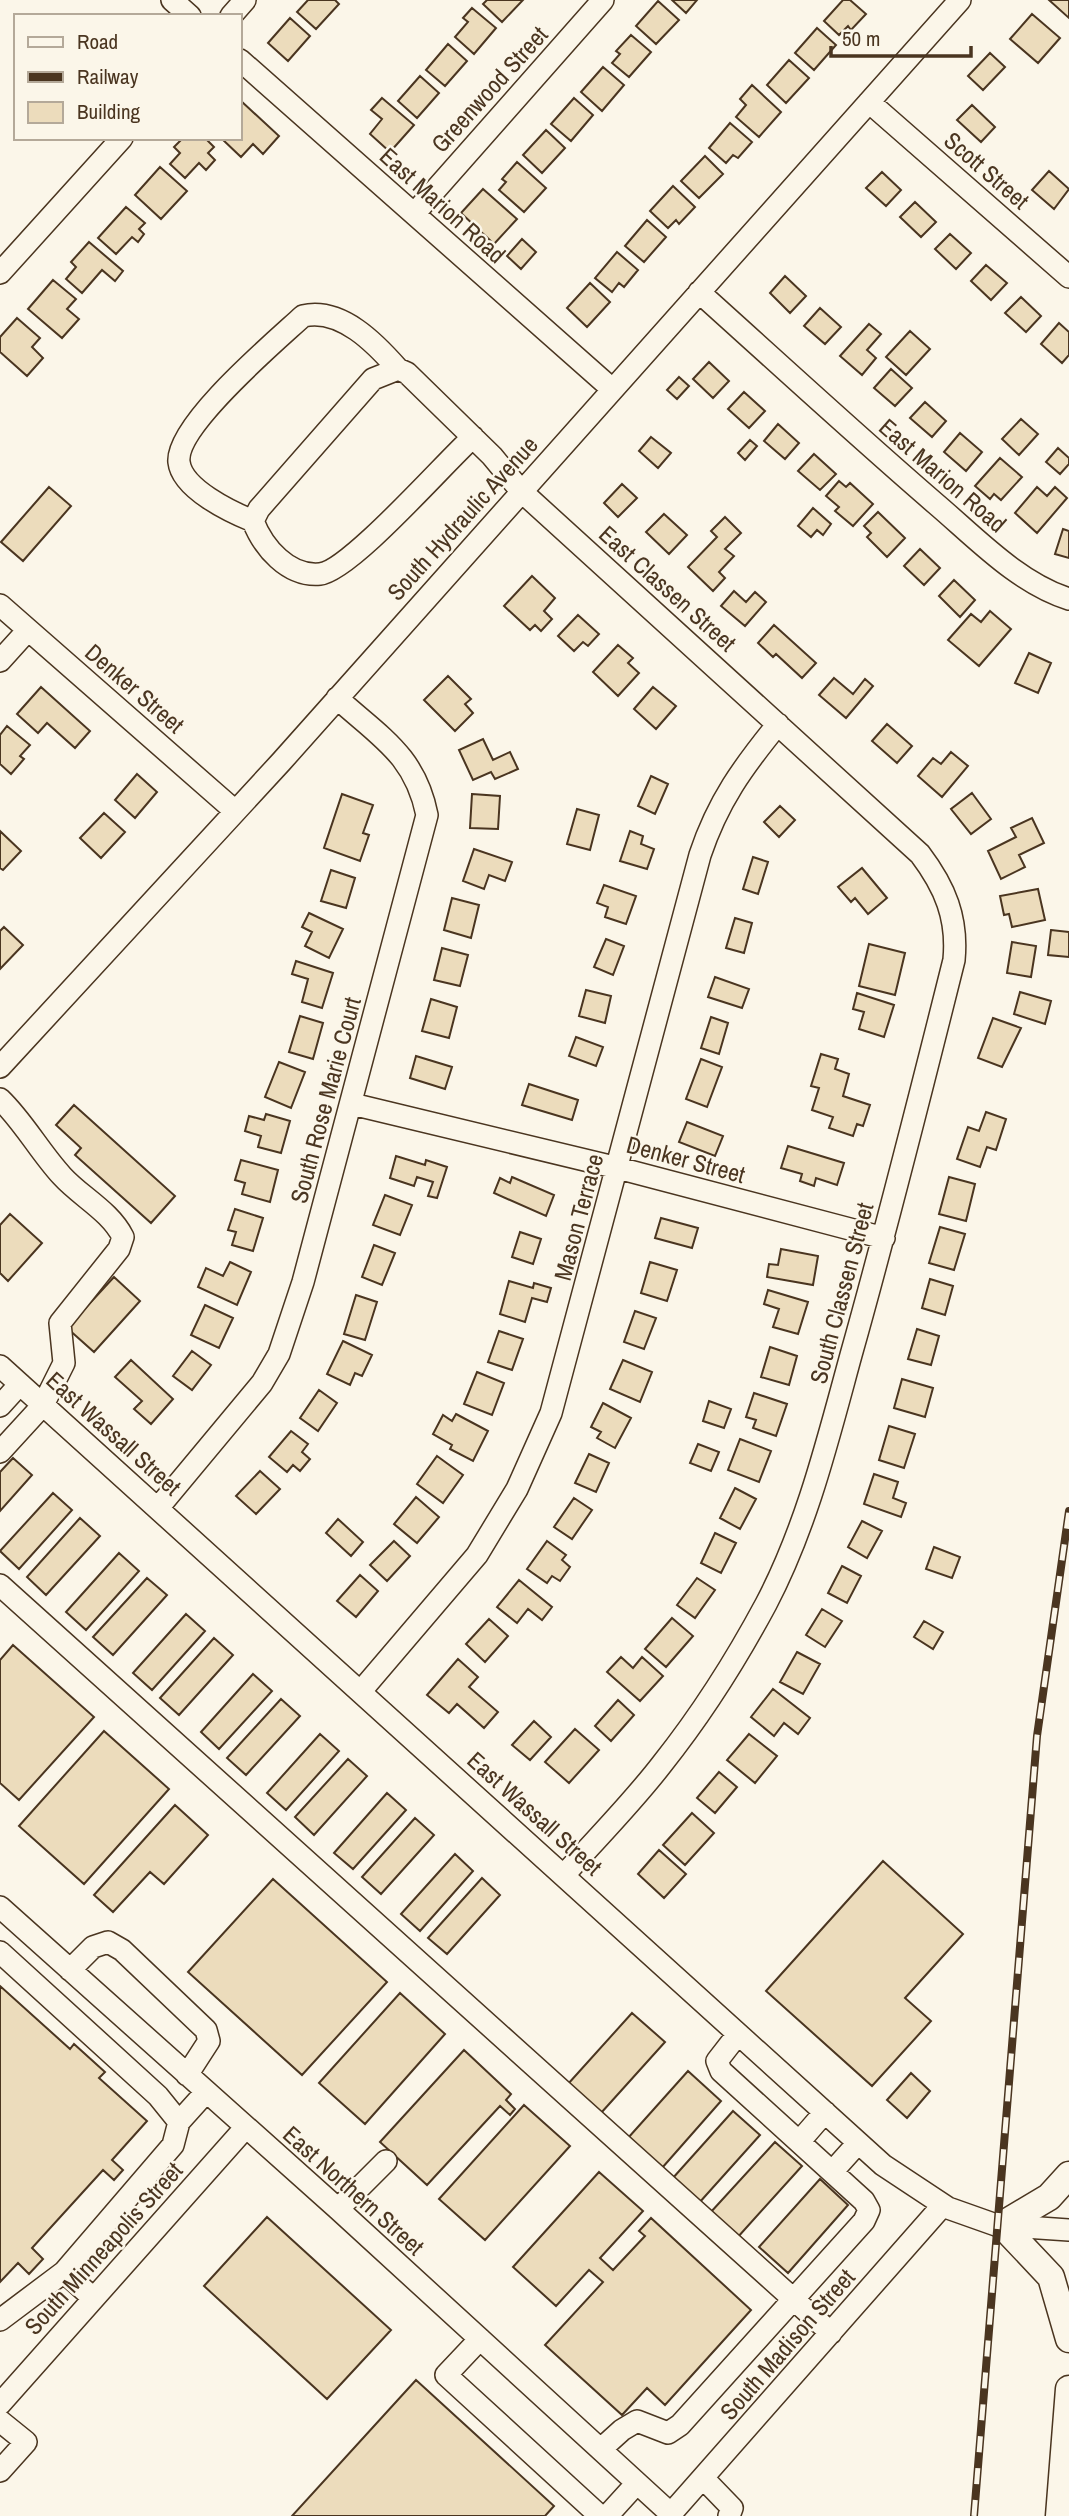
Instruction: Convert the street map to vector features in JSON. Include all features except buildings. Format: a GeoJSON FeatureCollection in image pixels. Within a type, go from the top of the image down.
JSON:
{"type":"FeatureCollection","features":[{"type":"Feature","properties":{"kind":"main road"},"geometry":{"type":"LineString","coordinates":[[1069,2175],[1049,2197],[1002,2225],[1051,2277],[1069,2339]]}},
{"type":"Feature","properties":{"kind":"main road"},"geometry":{"type":"LineString","coordinates":[[1059,2516],[1069,2389]]}},
{"type":"Feature","properties":{"kind":"street"},"geometry":{"type":"LineString","coordinates":[[172,0],[188,14]]}},
{"type":"Feature","properties":{"kind":"street"},"geometry":{"type":"LineString","coordinates":[[233,14],[245,0]]}},
{"type":"Feature","properties":{"kind":"street","name":"Greenwood Street"},"geometry":{"type":"LineString","coordinates":[[414,214],[603,0]]}},
{"type":"Feature","properties":{"kind":"street","name":"South Hydraulic Avenue"},"geometry":{"type":"LineString","coordinates":[[0,1068],[337,698],[960,0]]}},
{"type":"Feature","properties":{"kind":"street","name":"East Marion Road"},"geometry":{"type":"LineString","coordinates":[[242,62],[612,389]]}},
{"type":"Feature","properties":{"kind":"street","name":"Scott Street"},"geometry":{"type":"LineString","coordinates":[[869,102],[1069,277]]}},
{"type":"Feature","properties":{"kind":"street"},"geometry":{"type":"LineString","coordinates":[[0,273],[120,140]]}},
{"type":"Feature","properties":{"kind":"street","name":"East Marion Road"},"geometry":{"type":"LineString","coordinates":[[699,292],[994,554],[1046,592],[1069,599]]}},
{"type":"Feature","properties":{"kind":"street","name":"East Classen Street"},"geometry":{"type":"LineString","coordinates":[[253,521],[226,509],[183,476],[179,463],[180,452],[199,418],[260,355],[303,316],[312,314],[340,321],[377,345],[398,369],[425,390],[473,438],[522,491],[778,724]]}},
{"type":"Feature","properties":{"kind":"street"},"geometry":{"type":"LineString","coordinates":[[398,369],[373,379],[331,423],[259,509],[253,521],[260,540],[278,558],[299,572],[322,574],[345,561],[397,515],[473,438]]}},
{"type":"Feature","properties":{"kind":"street","name":"Denker Street"},"geometry":{"type":"LineString","coordinates":[[0,605],[235,811]]}},
{"type":"Feature","properties":{"kind":"street"},"geometry":{"type":"LineString","coordinates":[[0,661],[28,630]]}},
{"type":"Feature","properties":{"kind":"street","name":"South Rose Marie Court"},"geometry":{"type":"LineString","coordinates":[[158,1508],[244,1407],[279,1354],[303,1282],[352,1104],[427,815],[422,791],[404,758],[337,698]]}},
{"type":"Feature","properties":{"kind":"street","name":"Mason Terrace"},"geometry":{"type":"LineString","coordinates":[[361,1691],[477,1555],[517,1489],[551,1413],[712,817],[729,788],[778,724]]}},
{"type":"Feature","properties":{"kind":"street","name":"South Classen Street"},"geometry":{"type":"LineString","coordinates":[[564,1875],[662,1765],[729,1669],[766,1603],[813,1491],[884,1238],[954,960],[954,919],[942,887],[920,854],[778,724]]}},
{"type":"Feature","properties":{"kind":"street"},"geometry":{"type":"LineString","coordinates":[[0,1099],[16,1114],[62,1176],[117,1225],[123,1237],[119,1249],[60,1323],[64,1363],[43,1405],[0,1452]]}},
{"type":"Feature","properties":{"kind":"street","name":"Denker Street"},"geometry":{"type":"LineString","coordinates":[[352,1104],[618,1168],[884,1238]]}},
{"type":"Feature","properties":{"kind":"street","name":"East Wassall Street"},"geometry":{"type":"LineString","coordinates":[[0,1366],[883,2165],[943,2205],[1002,2225],[1069,2230]]}},
{"type":"Feature","properties":{"kind":"street"},"geometry":{"type":"LineString","coordinates":[[0,1406],[20,1384]]}},
{"type":"Feature","properties":{"kind":"street"},"geometry":{"type":"LineString","coordinates":[[0,1585],[831,2333]]}},
{"type":"Feature","properties":{"kind":"street","name":"East Northern Street"},"geometry":{"type":"LineString","coordinates":[[0,1907],[675,2515]]}},
{"type":"Feature","properties":{"kind":"street"},"geometry":{"type":"LineString","coordinates":[[70,1970],[93,1947],[108,1942],[122,1950],[206,2030],[209,2041],[187,2075]]}},
{"type":"Feature","properties":{"kind":"street"},"geometry":{"type":"LineString","coordinates":[[0,1952],[158,2096],[179,2122]]}},
{"type":"Feature","properties":{"kind":"street"},"geometry":{"type":"LineString","coordinates":[[601,2449],[622,2430],[637,2421],[668,2433],[680,2425],[864,2221],[869,2210],[864,2201],[721,2071],[717,2061],[738,2034]]}},
{"type":"Feature","properties":{"kind":"street"},"geometry":{"type":"LineString","coordinates":[[772,2117],[797,2088]]}},
{"type":"Feature","properties":{"kind":"street"},"geometry":{"type":"LineString","coordinates":[[0,2320],[64,2272],[173,2145],[179,2122],[206,2092]]}},
{"type":"Feature","properties":{"kind":"street"},"geometry":{"type":"LineString","coordinates":[[799,2141],[825,2112]]}},
{"type":"Feature","properties":{"kind":"street","name":"South Minneapolis Street"},"geometry":{"type":"LineString","coordinates":[[0,2404],[246,2127]]}},
{"type":"Feature","properties":{"kind":"street"},"geometry":{"type":"LineString","coordinates":[[832,2172],[858,2143]]}},
{"type":"Feature","properties":{"kind":"street"},"geometry":{"type":"LineString","coordinates":[[338,2209],[386,2161]]}},
{"type":"Feature","properties":{"kind":"street","name":"South Madison Street"},"geometry":{"type":"LineString","coordinates":[[675,2515],[699,2483],[943,2205]]}},
{"type":"Feature","properties":{"kind":"street"},"geometry":{"type":"LineString","coordinates":[[64,2272],[93,2298]]}},
{"type":"Feature","properties":{"kind":"street"},"geometry":{"type":"LineString","coordinates":[[480,2339],[446,2375],[600,2516]]}},
{"type":"Feature","properties":{"kind":"street"},"geometry":{"type":"LineString","coordinates":[[0,2421],[26,2442],[0,2471]]}},
{"type":"Feature","properties":{"kind":"street"},"geometry":{"type":"LineString","coordinates":[[607,2516],[637,2483]]}},
{"type":"Feature","properties":{"kind":"street"},"geometry":{"type":"LineString","coordinates":[[699,2483],[732,2508],[729,2516]]}},
{"type":"Feature","properties":{"kind":"railway"},"geometry":{"type":"LineString","coordinates":[[974,2516],[1037,1736],[1069,1511]]}}]}
